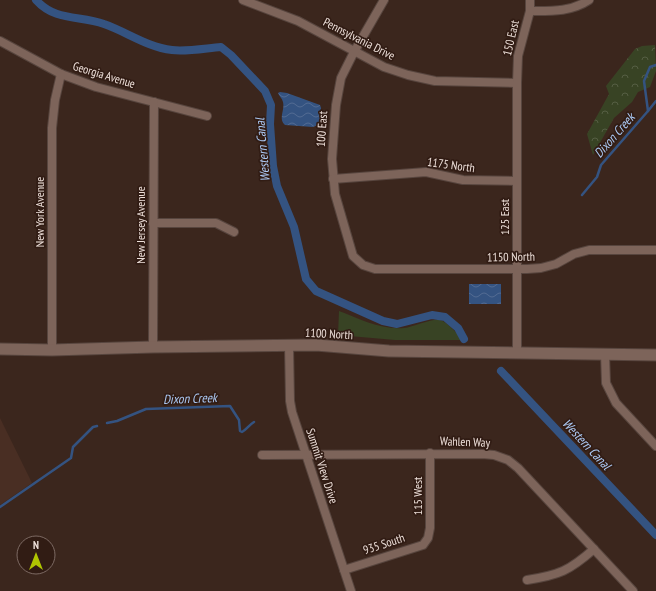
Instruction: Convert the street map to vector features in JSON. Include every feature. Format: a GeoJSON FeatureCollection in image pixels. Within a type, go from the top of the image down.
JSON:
{"type":"FeatureCollection","features":[{"type":"Feature","properties":{"kind":"street","name":"Pennsylvania Drive"},"geometry":{"type":"LineString","coordinates":[[243,0],[298,21],[354,52],[384,67],[408,76],[435,81],[517,83]]}},
{"type":"Feature","properties":{"kind":"street","name":"100 East"},"geometry":{"type":"LineString","coordinates":[[363,265],[353,256],[335,194],[332,159],[336,105],[341,78],[384,0]]}},
{"type":"Feature","properties":{"kind":"street","name":"150 East"},"geometry":{"type":"LineString","coordinates":[[517,83],[518,56],[530,11],[530,0]]}},
{"type":"Feature","properties":{"kind":"street"},"geometry":{"type":"LineString","coordinates":[[530,11],[563,10],[582,5],[589,0]]}},
{"type":"Feature","properties":{"kind":"street","name":"Georgia Avenue"},"geometry":{"type":"LineString","coordinates":[[0,41],[61,74],[96,87],[207,116]]}},
{"type":"Feature","properties":{"kind":"street","name":"New York Avenue"},"geometry":{"type":"LineString","coordinates":[[52,350],[52,128],[55,100],[61,74]]}},
{"type":"Feature","properties":{"kind":"street","name":"125 East"},"geometry":{"type":"LineString","coordinates":[[517,83],[517,352]]}},
{"type":"Feature","properties":{"kind":"street","name":"New Jersey Avenue"},"geometry":{"type":"LineString","coordinates":[[153,347],[154,102]]}},
{"type":"Feature","properties":{"kind":"street","name":"1175 North"},"geometry":{"type":"LineString","coordinates":[[333,179],[426,172],[463,180],[517,181]]}},
{"type":"Feature","properties":{"kind":"street"},"geometry":{"type":"LineString","coordinates":[[153,223],[216,223],[234,232]]}},
{"type":"Feature","properties":{"kind":"street","name":"1150 North"},"geometry":{"type":"LineString","coordinates":[[363,265],[375,269],[516,270],[541,268],[556,264],[574,254],[589,250],[656,250]]}},
{"type":"Feature","properties":{"kind":"street","name":"Summit View Drive"},"geometry":{"type":"LineString","coordinates":[[289,345],[290,401],[292,412],[351,591]]}},
{"type":"Feature","properties":{"kind":"street","name":"1100 North"},"geometry":{"type":"LineString","coordinates":[[0,349],[52,350],[316,345],[389,351],[656,354]]}},
{"type":"Feature","properties":{"kind":"street"},"geometry":{"type":"LineString","coordinates":[[605,354],[606,383],[616,403],[656,446]]}},
{"type":"Feature","properties":{"kind":"street","name":"Wahlen Way"},"geometry":{"type":"LineString","coordinates":[[262,455],[430,453],[482,454],[494,455],[508,460],[518,468],[633,591]]}},
{"type":"Feature","properties":{"kind":"street","name":"115 West"},"geometry":{"type":"LineString","coordinates":[[428,538],[430,528],[430,453]]}},
{"type":"Feature","properties":{"kind":"street","name":"935 South"},"geometry":{"type":"LineString","coordinates":[[344,570],[423,545],[428,538]]}},
{"type":"Feature","properties":{"kind":"street"},"geometry":{"type":"LineString","coordinates":[[527,580],[546,577],[564,571],[577,564],[594,549]]}},
{"type":"Feature","properties":{"kind":"shaded area"},"geometry":{"type":"Polygon","coordinates":[[[0,418],[32,483],[0,505],[0,418]]]}},
{"type":"Feature","properties":{"kind":"green space"},"geometry":{"type":"Polygon","coordinates":[[[655,45],[656,71],[650,87],[638,92],[632,102],[614,118],[593,155],[587,134],[609,94],[606,86],[635,49],[642,46],[655,45]]]}},
{"type":"Feature","properties":{"kind":"green space"},"geometry":{"type":"Polygon","coordinates":[[[339,311],[379,326],[395,328],[404,328],[432,320],[440,320],[449,326],[463,340],[395,340],[338,335],[339,311]]]}},
{"type":"Feature","properties":{"kind":"water"},"geometry":{"type":"Polygon","coordinates":[[[278,93],[287,93],[320,105],[320,124],[313,127],[285,125],[282,120],[283,101],[278,93]]]}},
{"type":"Feature","properties":{"kind":"water"},"geometry":{"type":"Polygon","coordinates":[[[469,284],[501,284],[501,304],[469,304],[469,284]]]}},
{"type":"Feature","properties":{"kind":"waterway","name":"Western Canal"},"geometry":{"type":"LineString","coordinates":[[36,0],[52,12],[68,17],[95,21],[154,46],[184,51],[221,47],[231,55],[265,91],[271,105],[270,124],[273,166],[277,186],[294,227],[306,279],[316,291],[383,321],[397,324],[432,315],[445,317],[458,328],[464,339]]}},
{"type":"Feature","properties":{"kind":"waterway","name":"Dixon Creek"},"geometry":{"type":"LineString","coordinates":[[582,195],[597,177],[601,165],[648,111],[644,81],[650,67],[656,65]]}},
{"type":"Feature","properties":{"kind":"waterway"},"geometry":{"type":"LineString","coordinates":[[648,111],[656,101]]}},
{"type":"Feature","properties":{"kind":"waterway","name":"Western Canal"},"geometry":{"type":"LineString","coordinates":[[501,371],[656,535]]}},
{"type":"Feature","properties":{"kind":"waterway","name":"Dixon Creek"},"geometry":{"type":"LineString","coordinates":[[107,423],[117,421],[146,409],[230,406],[239,420],[240,431],[242,432],[254,422]]}},
{"type":"Feature","properties":{"kind":"waterway","name":"Dixon Creek"},"geometry":{"type":"LineString","coordinates":[[0,507],[71,458],[73,447],[93,427],[97,426]]}}]}
